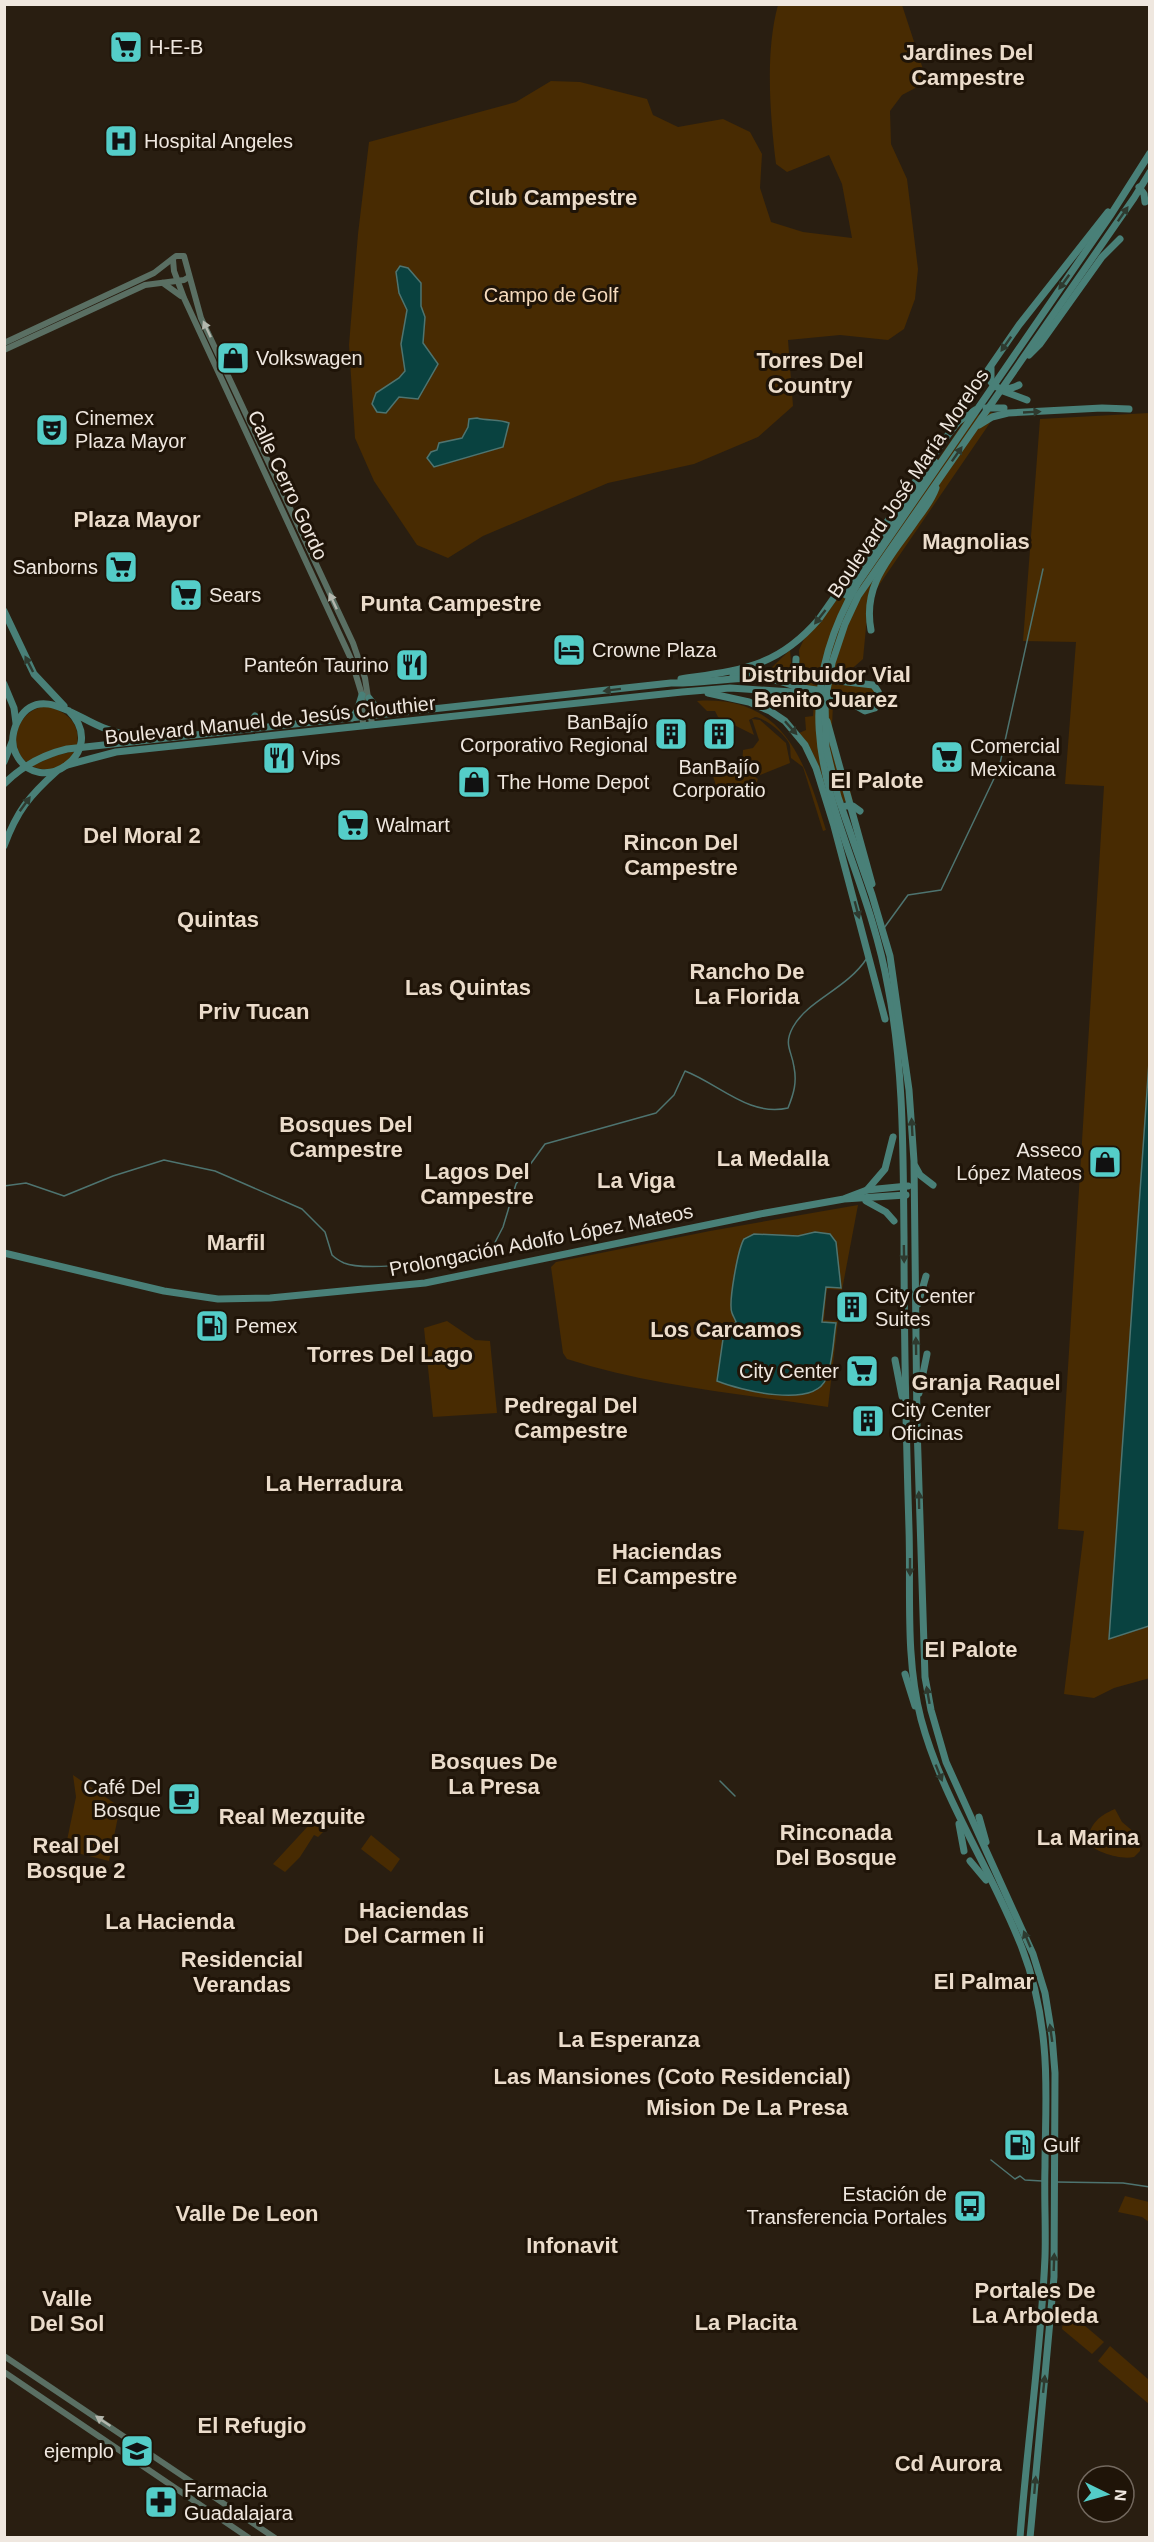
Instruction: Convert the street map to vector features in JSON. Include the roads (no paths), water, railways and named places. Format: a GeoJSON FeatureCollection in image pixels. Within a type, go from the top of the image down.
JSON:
{"type":"FeatureCollection","features":[{"type":"Feature","properties":{"kind":"main road","name":"Boulevard José María Morelos"},"geometry":{"type":"LineString","coordinates":[[904,1195],[898,1067],[885,969],[830,796],[821,758],[818,719],[820,687],[828,649],[837,623],[868,567],[1098,234],[1149,153]]}},
{"type":"Feature","properties":{"kind":"main road","name":"Boulevard José María Morelos"},"geometry":{"type":"LineString","coordinates":[[1030,2538],[1053,2285],[1055,2073],[1045,1993],[1031,1947],[942,1752],[925,1677],[917,1425],[914,1161],[908,1080],[889,954],[829,765],[825,721],[827,685],[839,639],[858,596],[1145,184],[1149,172]]}},
{"type":"Feature","properties":{"kind":"main road"},"geometry":{"type":"LineString","coordinates":[[894,510],[995,360],[1040,298],[1132,182],[1145,184],[1145,202]]}},
{"type":"Feature","properties":{"kind":"main road"},"geometry":{"type":"LineString","coordinates":[[1018,366],[1040,344],[1102,257],[1120,239]]}},
{"type":"Feature","properties":{"kind":"main road","name":"Calle Cerro Gordo"},"geometry":{"type":"LineString","coordinates":[[365,697],[341,636],[183,295],[172,261],[176,256],[184,256],[201,318],[352,641],[361,664],[368,716],[372,724]]}},
{"type":"Feature","properties":{"kind":"main road"},"geometry":{"type":"LineString","coordinates":[[4,343],[154,273],[172,261]]}},
{"type":"Feature","properties":{"kind":"main road"},"geometry":{"type":"LineString","coordinates":[[5,349],[138,288],[189,277]]}},
{"type":"Feature","properties":{"kind":"main road"},"geometry":{"type":"LineString","coordinates":[[159,282],[183,295],[184,285],[190,286],[192,290]]}},
{"type":"Feature","properties":{"kind":"main road"},"geometry":{"type":"LineString","coordinates":[[995,360],[991,367],[990,379],[998,388],[1027,400]]}},
{"type":"Feature","properties":{"kind":"main road"},"geometry":{"type":"LineString","coordinates":[[998,388],[1007,390],[1019,385]]}},
{"type":"Feature","properties":{"kind":"main road"},"geometry":{"type":"LineString","coordinates":[[717,677],[742,670],[780,654],[806,634],[819,619],[950,432],[966,415],[978,409],[1004,408]]}},
{"type":"Feature","properties":{"kind":"main road"},"geometry":{"type":"LineString","coordinates":[[977,426],[992,417],[1008,413],[1102,408],[1130,409]]}},
{"type":"Feature","properties":{"kind":"main road"},"geometry":{"type":"LineString","coordinates":[[837,623],[853,582],[966,415]]}},
{"type":"Feature","properties":{"kind":"main road"},"geometry":{"type":"LineString","coordinates":[[871,630],[868,611],[873,584],[930,501],[938,481]]}},
{"type":"Feature","properties":{"kind":"main road"},"geometry":{"type":"LineString","coordinates":[[4,611],[34,674],[75,716],[81,730],[81,747],[75,759],[58,770],[33,793],[20,809],[4,846]]}},
{"type":"Feature","properties":{"kind":"main road"},"geometry":{"type":"LineString","coordinates":[[796,659],[796,688],[828,691],[840,696]]}},
{"type":"Feature","properties":{"kind":"main road"},"geometry":{"type":"LineString","coordinates":[[717,677],[795,676]]}},
{"type":"Feature","properties":{"kind":"main road","name":"Boulevard Manuel de Jesús Clouthier"},"geometry":{"type":"LineString","coordinates":[[67,765],[116,752],[730,688],[760,688],[840,696],[859,709],[871,710],[878,705],[879,691],[873,685],[795,676]]}},
{"type":"Feature","properties":{"kind":"main road"},"geometry":{"type":"LineString","coordinates":[[717,677],[782,681],[806,691],[819,704],[832,736],[869,873],[872,895]]}},
{"type":"Feature","properties":{"kind":"main road","name":"Boulevard Manuel de Jesús Clouthier"},"geometry":{"type":"LineString","coordinates":[[81,747],[717,677]]}},
{"type":"Feature","properties":{"kind":"main road"},"geometry":{"type":"LineString","coordinates":[[4,684],[12,702],[16,723],[13,739],[4,762]]}},
{"type":"Feature","properties":{"kind":"main road"},"geometry":{"type":"LineString","coordinates":[[700,692],[759,705],[785,721],[805,745],[811,756],[834,826],[885,1019],[889,991]]}},
{"type":"Feature","properties":{"kind":"main road"},"geometry":{"type":"LineString","coordinates":[[352,718],[365,697],[375,706],[395,713]]}},
{"type":"Feature","properties":{"kind":"main road"},"geometry":{"type":"LineString","coordinates":[[514,709],[515,702],[519,700]]}},
{"type":"Feature","properties":{"kind":"main road"},"geometry":{"type":"LineString","coordinates":[[16,723],[23,713],[38,704],[55,704],[102,728],[154,739]]}},
{"type":"Feature","properties":{"kind":"main road"},"geometry":{"type":"LineString","coordinates":[[245,729],[252,724],[255,716]]}},
{"type":"Feature","properties":{"kind":"main road","name":"Calle Cerro Gordo"},"geometry":{"type":"LineString","coordinates":[[363,725],[368,716]]}},
{"type":"Feature","properties":{"kind":"main road"},"geometry":{"type":"LineString","coordinates":[[13,739],[14,751],[25,766],[41,772],[58,770]]}},
{"type":"Feature","properties":{"kind":"main road"},"geometry":{"type":"LineString","coordinates":[[4,783],[25,766],[53,753],[81,747]]}},
{"type":"Feature","properties":{"kind":"main road"},"geometry":{"type":"LineString","coordinates":[[834,826],[834,816],[842,807],[850,806],[860,811]]}},
{"type":"Feature","properties":{"kind":"main road"},"geometry":{"type":"LineString","coordinates":[[871,1187],[885,1169],[893,1137]]}},
{"type":"Feature","properties":{"kind":"main road"},"geometry":{"type":"LineString","coordinates":[[914,1161],[920,1175],[933,1185]]}},
{"type":"Feature","properties":{"kind":"main road"},"geometry":{"type":"LineString","coordinates":[[844,1199],[871,1187],[904,1186],[914,1190]]}},
{"type":"Feature","properties":{"kind":"main road"},"geometry":{"type":"LineString","coordinates":[[871,1187],[874,1195],[879,1198]]}},
{"type":"Feature","properties":{"kind":"main road","name":"Prolongación Adolfo López Mateos"},"geometry":{"type":"LineString","coordinates":[[4,1253],[132,1282],[138,1281],[172,1292],[218,1299],[270,1298],[425,1283],[760,1214],[844,1199],[864,1200],[904,1195],[914,1190]]}},
{"type":"Feature","properties":{"kind":"main road"},"geometry":{"type":"LineString","coordinates":[[904,1195],[905,1425],[912,1652],[920,1718],[928,1740]]}},
{"type":"Feature","properties":{"kind":"main road"},"geometry":{"type":"LineString","coordinates":[[864,1200],[881,1208],[894,1221]]}},
{"type":"Feature","properties":{"kind":"main road"},"geometry":{"type":"LineString","coordinates":[[915,1312],[926,1276]]}},
{"type":"Feature","properties":{"kind":"main road"},"geometry":{"type":"LineString","coordinates":[[917,1407],[927,1354]]}},
{"type":"Feature","properties":{"kind":"main road"},"geometry":{"type":"LineString","coordinates":[[896,1360],[905,1412]]}},
{"type":"Feature","properties":{"kind":"main road"},"geometry":{"type":"LineString","coordinates":[[905,1674],[940,1777],[1024,1953],[1040,2015],[1045,2052],[1045,2261],[1020,2538]]}},
{"type":"Feature","properties":{"kind":"main road"},"geometry":{"type":"LineString","coordinates":[[958,1815],[964,1851]]}},
{"type":"Feature","properties":{"kind":"main road"},"geometry":{"type":"LineString","coordinates":[[980,1817],[989,1856]]}},
{"type":"Feature","properties":{"kind":"main road"},"geometry":{"type":"LineString","coordinates":[[970,1862],[995,1891]]}},
{"type":"Feature","properties":{"kind":"main road"},"geometry":{"type":"LineString","coordinates":[[4,2356],[275,2538]]}},
{"type":"Feature","properties":{"kind":"main road"},"geometry":{"type":"LineString","coordinates":[[4,2372],[249,2538]]}},
{"type":"Feature","properties":{"kind":"main road"},"geometry":{"type":"LineString","coordinates":[[162,2477],[167,2473],[178,2474]]}},
{"type":"Feature","properties":{"kind":"water"},"geometry":{"type":"Polygon","coordinates":[[[400,266],[408,268],[421,283],[421,306],[425,317],[423,343],[438,364],[418,399],[399,397],[386,413],[377,412],[372,404],[376,393],[399,378],[405,371],[401,344],[407,310],[399,293],[396,272],[400,266]]]}},
{"type":"Feature","properties":{"kind":"water"},"geometry":{"type":"Polygon","coordinates":[[[469,419],[509,423],[503,447],[434,467],[427,458],[431,452],[437,450],[439,443],[462,438],[468,427],[469,419]]]}},
{"type":"Feature","properties":{"kind":"water"},"geometry":{"type":"Polygon","coordinates":[[[1149,1062],[1149,1626],[1109,1639],[1149,1062]]]}},
{"type":"Feature","properties":{"kind":"water"},"geometry":{"type":"Polygon","coordinates":[[[815,1232],[830,1234],[836,1242],[841,1288],[826,1287],[822,1322],[836,1323],[826,1379],[819,1388],[807,1393],[792,1395],[758,1392],[717,1381],[723,1339],[736,1322],[731,1307],[732,1288],[744,1239],[754,1234],[798,1236],[815,1232]]]}},
{"type":"Feature","properties":{"kind":"waterway"},"geometry":{"type":"LineString","coordinates":[[884,928],[908,895],[941,890],[999,768],[1043,569]]}},
{"type":"Feature","properties":{"kind":"waterway"},"geometry":{"type":"LineString","coordinates":[[4,1186],[26,1183],[64,1196],[113,1176],[164,1160],[215,1171],[302,1209],[325,1232],[332,1255],[344,1263],[356,1266],[392,1266],[489,1254],[503,1227],[516,1184],[545,1144],[656,1113],[674,1095],[685,1071],[747,1104],[774,1110],[788,1108],[795,1083],[795,1072],[788,1043],[793,1027],[808,1009],[849,978],[867,958]]}},
{"type":"Feature","properties":{"kind":"waterway"},"geometry":{"type":"LineString","coordinates":[[720,1781],[735,1796]]}},
{"type":"Feature","properties":{"kind":"waterway"},"geometry":{"type":"LineString","coordinates":[[991,2160],[1015,2179],[1020,2176],[1025,2180],[1042,2181]]}},
{"type":"Feature","properties":{"kind":"waterway"},"geometry":{"type":"LineString","coordinates":[[1056,2182],[1123,2183],[1150,2187]]}},
{"type":"Feature","properties":{"kind":"place","name":"H-E-B"},"geometry":{"type":"Point","coordinates":[126,47]}},
{"type":"Feature","properties":{"kind":"place","name":"Hospital Angeles"},"geometry":{"type":"Point","coordinates":[121,141]}},
{"type":"Feature","properties":{"kind":"place","name":"Volkswagen"},"geometry":{"type":"Point","coordinates":[233,358]}},
{"type":"Feature","properties":{"kind":"place","name":"Cinemex Plaza Mayor"},"geometry":{"type":"Point","coordinates":[52,430]}},
{"type":"Feature","properties":{"kind":"place","name":"Sanborns"},"geometry":{"type":"Point","coordinates":[121,567]}},
{"type":"Feature","properties":{"kind":"place","name":"Sears"},"geometry":{"type":"Point","coordinates":[186,595]}},
{"type":"Feature","properties":{"kind":"place","name":"Crowne Plaza"},"geometry":{"type":"Point","coordinates":[569,650]}},
{"type":"Feature","properties":{"kind":"place","name":"Panteón Taurino"},"geometry":{"type":"Point","coordinates":[412,665]}},
{"type":"Feature","properties":{"kind":"place","name":"BanBajío Corporativo Regional"},"geometry":{"type":"Point","coordinates":[671,734]}},
{"type":"Feature","properties":{"kind":"place","name":"BanBajío Corporatio"},"geometry":{"type":"Point","coordinates":[719,734]}},
{"type":"Feature","properties":{"kind":"place","name":"Comercial Mexicana"},"geometry":{"type":"Point","coordinates":[947,757]}},
{"type":"Feature","properties":{"kind":"place","name":"Vips"},"geometry":{"type":"Point","coordinates":[279,758]}},
{"type":"Feature","properties":{"kind":"place","name":"The Home Depot"},"geometry":{"type":"Point","coordinates":[474,782]}},
{"type":"Feature","properties":{"kind":"place","name":"Walmart"},"geometry":{"type":"Point","coordinates":[353,825]}},
{"type":"Feature","properties":{"kind":"place","name":"Asseco López Mateos"},"geometry":{"type":"Point","coordinates":[1105,1162]}},
{"type":"Feature","properties":{"kind":"place","name":"City Center Suites"},"geometry":{"type":"Point","coordinates":[852,1307]}},
{"type":"Feature","properties":{"kind":"place","name":"Pemex"},"geometry":{"type":"Point","coordinates":[212,1326]}},
{"type":"Feature","properties":{"kind":"place","name":"City Center"},"geometry":{"type":"Point","coordinates":[862,1371]}},
{"type":"Feature","properties":{"kind":"place","name":"City Center Oficinas"},"geometry":{"type":"Point","coordinates":[868,1421]}},
{"type":"Feature","properties":{"kind":"place","name":"Café Del Bosque"},"geometry":{"type":"Point","coordinates":[184,1799]}},
{"type":"Feature","properties":{"kind":"place","name":"Gulf"},"geometry":{"type":"Point","coordinates":[1020,2145]}},
{"type":"Feature","properties":{"kind":"place","name":"Estación de Transferencia Portales"},"geometry":{"type":"Point","coordinates":[970,2206]}},
{"type":"Feature","properties":{"kind":"place","name":"ejemplo"},"geometry":{"type":"Point","coordinates":[137,2451]}},
{"type":"Feature","properties":{"kind":"place","name":"Farmacia Guadalajara"},"geometry":{"type":"Point","coordinates":[161,2502]}},
{"type":"Feature","properties":{"kind":"district","name":"Jardines Del Campestre"},"geometry":{"type":"Point","coordinates":[968,64]}},
{"type":"Feature","properties":{"kind":"district","name":"Club Campestre"},"geometry":{"type":"Point","coordinates":[553,197]}},
{"type":"Feature","properties":{"kind":"district","name":"Torres Del Country"},"geometry":{"type":"Point","coordinates":[810,372]}},
{"type":"Feature","properties":{"kind":"district","name":"Plaza Mayor"},"geometry":{"type":"Point","coordinates":[137,519]}},
{"type":"Feature","properties":{"kind":"district","name":"Magnolias"},"geometry":{"type":"Point","coordinates":[976,541]}},
{"type":"Feature","properties":{"kind":"district","name":"Punta Campestre"},"geometry":{"type":"Point","coordinates":[451,603]}},
{"type":"Feature","properties":{"kind":"district","name":"Distribuidor Vial Benito Juarez"},"geometry":{"type":"Point","coordinates":[826,686]}},
{"type":"Feature","properties":{"kind":"district","name":"El Palote"},"geometry":{"type":"Point","coordinates":[877,780]}},
{"type":"Feature","properties":{"kind":"district","name":"Del Moral 2"},"geometry":{"type":"Point","coordinates":[142,835]}},
{"type":"Feature","properties":{"kind":"district","name":"Rincon Del Campestre"},"geometry":{"type":"Point","coordinates":[681,854]}},
{"type":"Feature","properties":{"kind":"district","name":"Quintas"},"geometry":{"type":"Point","coordinates":[218,919]}},
{"type":"Feature","properties":{"kind":"district","name":"Rancho De La Florida"},"geometry":{"type":"Point","coordinates":[747,984]}},
{"type":"Feature","properties":{"kind":"district","name":"Las Quintas"},"geometry":{"type":"Point","coordinates":[468,987]}},
{"type":"Feature","properties":{"kind":"district","name":"Priv Tucan"},"geometry":{"type":"Point","coordinates":[254,1011]}},
{"type":"Feature","properties":{"kind":"district","name":"Bosques Del Campestre"},"geometry":{"type":"Point","coordinates":[346,1136]}},
{"type":"Feature","properties":{"kind":"district","name":"La Medalla"},"geometry":{"type":"Point","coordinates":[773,1158]}},
{"type":"Feature","properties":{"kind":"district","name":"La Viga"},"geometry":{"type":"Point","coordinates":[636,1180]}},
{"type":"Feature","properties":{"kind":"district","name":"Lagos Del Campestre"},"geometry":{"type":"Point","coordinates":[477,1184]}},
{"type":"Feature","properties":{"kind":"district","name":"Marfil"},"geometry":{"type":"Point","coordinates":[236,1242]}},
{"type":"Feature","properties":{"kind":"district","name":"Los Carcamos"},"geometry":{"type":"Point","coordinates":[726,1329]}},
{"type":"Feature","properties":{"kind":"district","name":"Torres Del Lago"},"geometry":{"type":"Point","coordinates":[390,1354]}},
{"type":"Feature","properties":{"kind":"district","name":"Granja Raquel"},"geometry":{"type":"Point","coordinates":[986,1382]}},
{"type":"Feature","properties":{"kind":"district","name":"Pedregal Del Campestre"},"geometry":{"type":"Point","coordinates":[571,1418]}},
{"type":"Feature","properties":{"kind":"district","name":"La Herradura"},"geometry":{"type":"Point","coordinates":[334,1483]}},
{"type":"Feature","properties":{"kind":"district","name":"Haciendas El Campestre"},"geometry":{"type":"Point","coordinates":[667,1564]}},
{"type":"Feature","properties":{"kind":"district","name":"El Palote"},"geometry":{"type":"Point","coordinates":[971,1649]}},
{"type":"Feature","properties":{"kind":"district","name":"Bosques De La Presa"},"geometry":{"type":"Point","coordinates":[494,1774]}},
{"type":"Feature","properties":{"kind":"district","name":"Real Mezquite"},"geometry":{"type":"Point","coordinates":[292,1816]}},
{"type":"Feature","properties":{"kind":"district","name":"La Marina"},"geometry":{"type":"Point","coordinates":[1088,1837]}},
{"type":"Feature","properties":{"kind":"district","name":"Rinconada Del Bosque"},"geometry":{"type":"Point","coordinates":[836,1844]}},
{"type":"Feature","properties":{"kind":"district","name":"Real Del Bosque 2"},"geometry":{"type":"Point","coordinates":[76,1858]}},
{"type":"Feature","properties":{"kind":"district","name":"La Hacienda"},"geometry":{"type":"Point","coordinates":[170,1921]}},
{"type":"Feature","properties":{"kind":"district","name":"Haciendas Del Carmen Ii"},"geometry":{"type":"Point","coordinates":[414,1922]}},
{"type":"Feature","properties":{"kind":"district","name":"Residencial Verandas"},"geometry":{"type":"Point","coordinates":[242,1972]}},
{"type":"Feature","properties":{"kind":"district","name":"El Palmar"},"geometry":{"type":"Point","coordinates":[984,1981]}},
{"type":"Feature","properties":{"kind":"district","name":"La Esperanza"},"geometry":{"type":"Point","coordinates":[629,2039]}},
{"type":"Feature","properties":{"kind":"district","name":"Las Mansiones (Coto Residencial)"},"geometry":{"type":"Point","coordinates":[672,2076]}},
{"type":"Feature","properties":{"kind":"district","name":"Mision De La Presa"},"geometry":{"type":"Point","coordinates":[747,2107]}},
{"type":"Feature","properties":{"kind":"district","name":"Valle De Leon"},"geometry":{"type":"Point","coordinates":[247,2213]}},
{"type":"Feature","properties":{"kind":"district","name":"Infonavit"},"geometry":{"type":"Point","coordinates":[572,2245]}},
{"type":"Feature","properties":{"kind":"district","name":"Portales De La Arboleda"},"geometry":{"type":"Point","coordinates":[1035,2302]}},
{"type":"Feature","properties":{"kind":"district","name":"Valle Del Sol"},"geometry":{"type":"Point","coordinates":[67,2310]}},
{"type":"Feature","properties":{"kind":"district","name":"La Placita"},"geometry":{"type":"Point","coordinates":[746,2322]}},
{"type":"Feature","properties":{"kind":"district","name":"El Refugio"},"geometry":{"type":"Point","coordinates":[252,2425]}},
{"type":"Feature","properties":{"kind":"district","name":"Cd Aurora"},"geometry":{"type":"Point","coordinates":[948,2463]}},
{"type":"Feature","properties":{"kind":"park label","name":"Campo de Golf"},"geometry":{"type":"Point","coordinates":[551,295]}}]}
